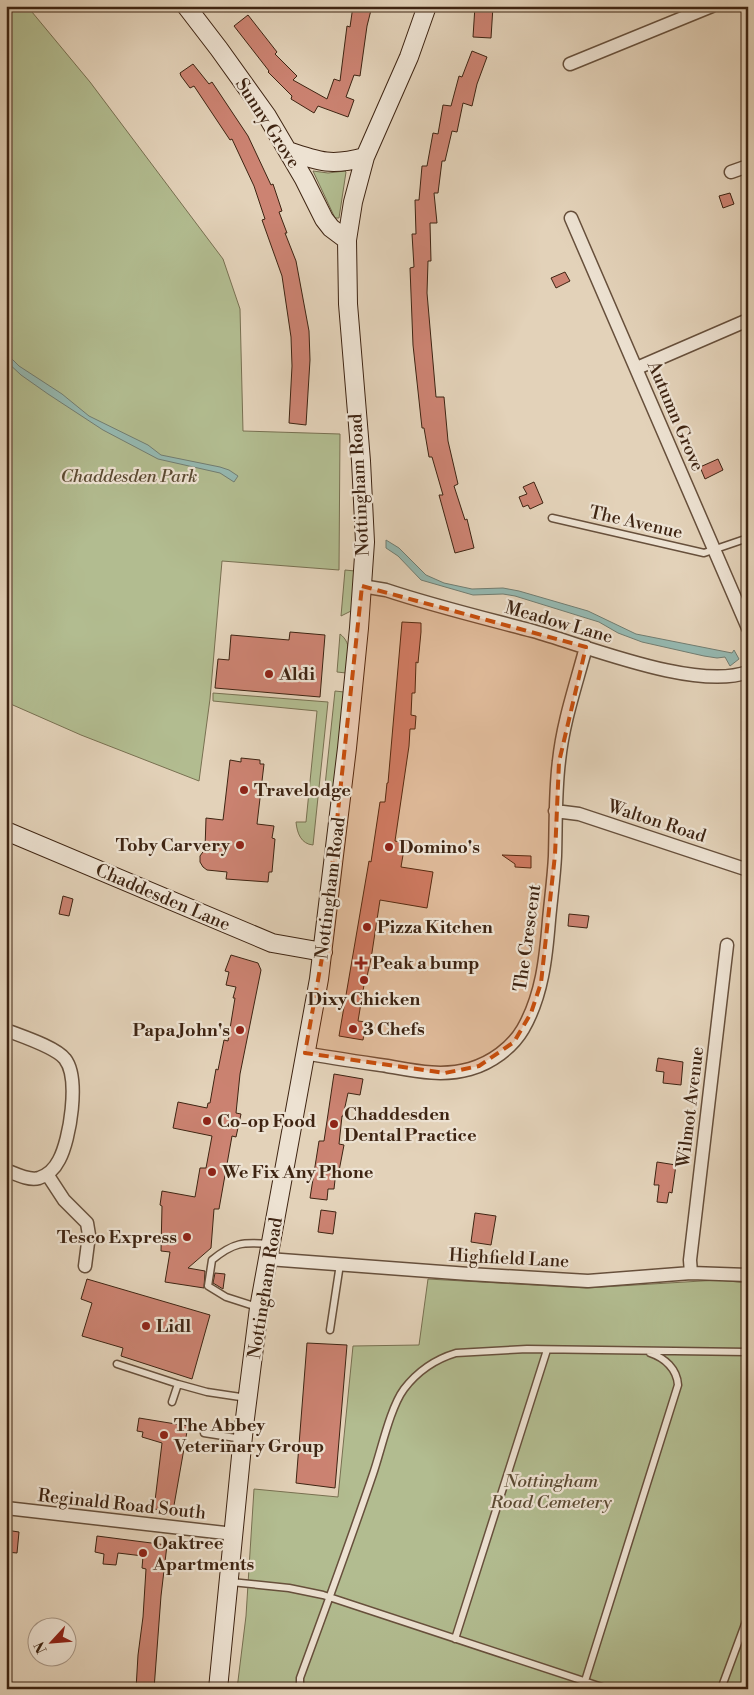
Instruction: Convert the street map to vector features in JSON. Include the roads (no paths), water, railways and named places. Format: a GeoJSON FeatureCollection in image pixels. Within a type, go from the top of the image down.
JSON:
{"type":"FeatureCollection","features":[{"type":"Feature","properties":{"kind":"street","name":"Sunny Grove"},"geometry":{"type":"LineString","coordinates":[[186,6],[257,102],[288,151],[324,219],[331,228],[347,240]]}},
{"type":"Feature","properties":{"kind":"street","name":"Nottingham Road"},"geometry":{"type":"LineString","coordinates":[[218,1689],[243,1439],[259,1308],[323,952],[353,694],[364,542],[363,499],[348,304],[347,240],[353,202],[365,157],[409,58],[428,6]]}},
{"type":"Feature","properties":{"kind":"street"},"geometry":{"type":"LineString","coordinates":[[570,64],[712,6]]}},
{"type":"Feature","properties":{"kind":"street"},"geometry":{"type":"LineString","coordinates":[[288,151],[326,162],[344,162],[365,157]]}},
{"type":"Feature","properties":{"kind":"street"},"geometry":{"type":"LineString","coordinates":[[731,172],[748,166]]}},
{"type":"Feature","properties":{"kind":"street","name":"Autumn Grove"},"geometry":{"type":"LineString","coordinates":[[571,218],[748,628]]}},
{"type":"Feature","properties":{"kind":"street"},"geometry":{"type":"LineString","coordinates":[[637,368],[748,320]]}},
{"type":"Feature","properties":{"kind":"street","name":"Meadow Lane"},"geometry":{"type":"LineString","coordinates":[[362,586],[386,590],[656,668],[690,675],[723,677],[748,672]]}},
{"type":"Feature","properties":{"kind":"street","name":"The Crescent"},"geometry":{"type":"LineString","coordinates":[[305,1053],[429,1073],[445,1073],[479,1066],[509,1047],[518,1037],[541,983],[547,945],[555,855],[555,811],[560,748],[586,647]]}},
{"type":"Feature","properties":{"kind":"street","name":"Walton Road"},"geometry":{"type":"LineString","coordinates":[[555,811],[579,814],[748,870]]}},
{"type":"Feature","properties":{"kind":"street","name":"Chaddesden Lane"},"geometry":{"type":"LineString","coordinates":[[6,831],[272,943],[323,952]]}},
{"type":"Feature","properties":{"kind":"street","name":"Wilmot Avenue"},"geometry":{"type":"LineString","coordinates":[[691,1273],[690,1260],[727,945]]}},
{"type":"Feature","properties":{"kind":"street"},"geometry":{"type":"LineString","coordinates":[[6,1030],[61,1054],[67,1062],[72,1084],[71,1116],[67,1140],[59,1160],[47,1174],[33,1179],[12,1172]]}},
{"type":"Feature","properties":{"kind":"street"},"geometry":{"type":"LineString","coordinates":[[47,1174],[64,1200],[87,1223],[90,1234],[85,1266]]}},
{"type":"Feature","properties":{"kind":"street","name":"Highfield Lane"},"geometry":{"type":"LineString","coordinates":[[269,1252],[340,1264],[588,1281],[691,1273],[748,1275]]}},
{"type":"Feature","properties":{"kind":"street","name":"Reginald Road South"},"geometry":{"type":"LineString","coordinates":[[6,1508],[234,1534]]}},
{"type":"Feature","properties":{"kind":"lane","name":"The Avenue"},"geometry":{"type":"LineString","coordinates":[[552,518],[704,554],[748,538]]}},
{"type":"Feature","properties":{"kind":"lane"},"geometry":{"type":"LineString","coordinates":[[259,1308],[226,1297],[208,1286],[212,1260],[226,1249],[245,1242],[269,1252]]}},
{"type":"Feature","properties":{"kind":"lane"},"geometry":{"type":"LineString","coordinates":[[330,1330],[340,1264]]}},
{"type":"Feature","properties":{"kind":"lane"},"geometry":{"type":"LineString","coordinates":[[300,1689],[300,1678],[398,1400],[415,1378],[432,1364],[456,1353],[527,1349],[748,1352]]}},
{"type":"Feature","properties":{"kind":"lane"},"geometry":{"type":"LineString","coordinates":[[455,1639],[547,1350]]}},
{"type":"Feature","properties":{"kind":"lane"},"geometry":{"type":"LineString","coordinates":[[585,1681],[678,1385],[672,1366],[664,1359],[647,1351]]}},
{"type":"Feature","properties":{"kind":"lane"},"geometry":{"type":"LineString","coordinates":[[117,1364],[207,1392],[248,1398]]}},
{"type":"Feature","properties":{"kind":"lane"},"geometry":{"type":"LineString","coordinates":[[172,1402],[178,1384]]}},
{"type":"Feature","properties":{"kind":"lane"},"geometry":{"type":"LineString","coordinates":[[204,1433],[243,1439]]}},
{"type":"Feature","properties":{"kind":"lane"},"geometry":{"type":"LineString","coordinates":[[229,1582],[289,1588],[329,1597],[608,1689]]}},
{"type":"Feature","properties":{"kind":"lane"},"geometry":{"type":"LineString","coordinates":[[721,1689],[748,1616]]}},
{"type":"Feature","properties":{"kind":"water"},"geometry":{"type":"Polygon","coordinates":[[[6,353],[19,366],[62,394],[89,416],[148,445],[161,455],[220,467],[238,476],[234,482],[220,473],[158,459],[103,430],[21,375],[6,361],[6,353]]]}},
{"type":"Feature","properties":{"kind":"water"},"geometry":{"type":"Polygon","coordinates":[[[386,540],[399,548],[426,575],[444,583],[472,589],[503,588],[519,591],[588,611],[636,634],[732,653],[734,650],[739,659],[730,666],[725,657],[704,656],[642,642],[618,633],[599,622],[515,596],[503,594],[473,595],[421,580],[398,556],[386,548],[386,540]]]}},
{"type":"Feature","properties":{"kind":"place","name":"Aldi"},"geometry":{"type":"Point","coordinates":[269,674]}},
{"type":"Feature","properties":{"kind":"place","name":"Travelodge"},"geometry":{"type":"Point","coordinates":[244,790]}},
{"type":"Feature","properties":{"kind":"place","name":"Toby Carvery"},"geometry":{"type":"Point","coordinates":[240,845]}},
{"type":"Feature","properties":{"kind":"place","name":"Domino's"},"geometry":{"type":"Point","coordinates":[389,847]}},
{"type":"Feature","properties":{"kind":"place","name":"Pizza Kitchen"},"geometry":{"type":"Point","coordinates":[367,927]}},
{"type":"Feature","properties":{"kind":"place","name":"Peak a bump"},"geometry":{"type":"Point","coordinates":[361,963]}},
{"type":"Feature","properties":{"kind":"place","name":"Dixy Chicken"},"geometry":{"type":"Point","coordinates":[364,980]}},
{"type":"Feature","properties":{"kind":"place","name":"3 Chefs"},"geometry":{"type":"Point","coordinates":[353,1029]}},
{"type":"Feature","properties":{"kind":"place","name":"Papa John's"},"geometry":{"type":"Point","coordinates":[240,1030]}},
{"type":"Feature","properties":{"kind":"place","name":"Co-op Food"},"geometry":{"type":"Point","coordinates":[207,1121]}},
{"type":"Feature","properties":{"kind":"place","name":"Chaddesden Dental Practice"},"geometry":{"type":"Point","coordinates":[334,1124]}},
{"type":"Feature","properties":{"kind":"place","name":"We Fix Any Phone"},"geometry":{"type":"Point","coordinates":[212,1172]}},
{"type":"Feature","properties":{"kind":"place","name":"Tesco Express"},"geometry":{"type":"Point","coordinates":[187,1237]}},
{"type":"Feature","properties":{"kind":"place","name":"Lidl"},"geometry":{"type":"Point","coordinates":[146,1326]}},
{"type":"Feature","properties":{"kind":"place","name":"The Abbey Veterinary Group"},"geometry":{"type":"Point","coordinates":[164,1435]}},
{"type":"Feature","properties":{"kind":"place","name":"Oaktree Apartments"},"geometry":{"type":"Point","coordinates":[143,1553]}},
{"type":"Feature","properties":{"kind":"park label","name":"Chaddesden Park"},"geometry":{"type":"Point","coordinates":[129,476]}},
{"type":"Feature","properties":{"kind":"park label","name":"Nottingham Road Cemetery"},"geometry":{"type":"Point","coordinates":[551,1491]}}]}
